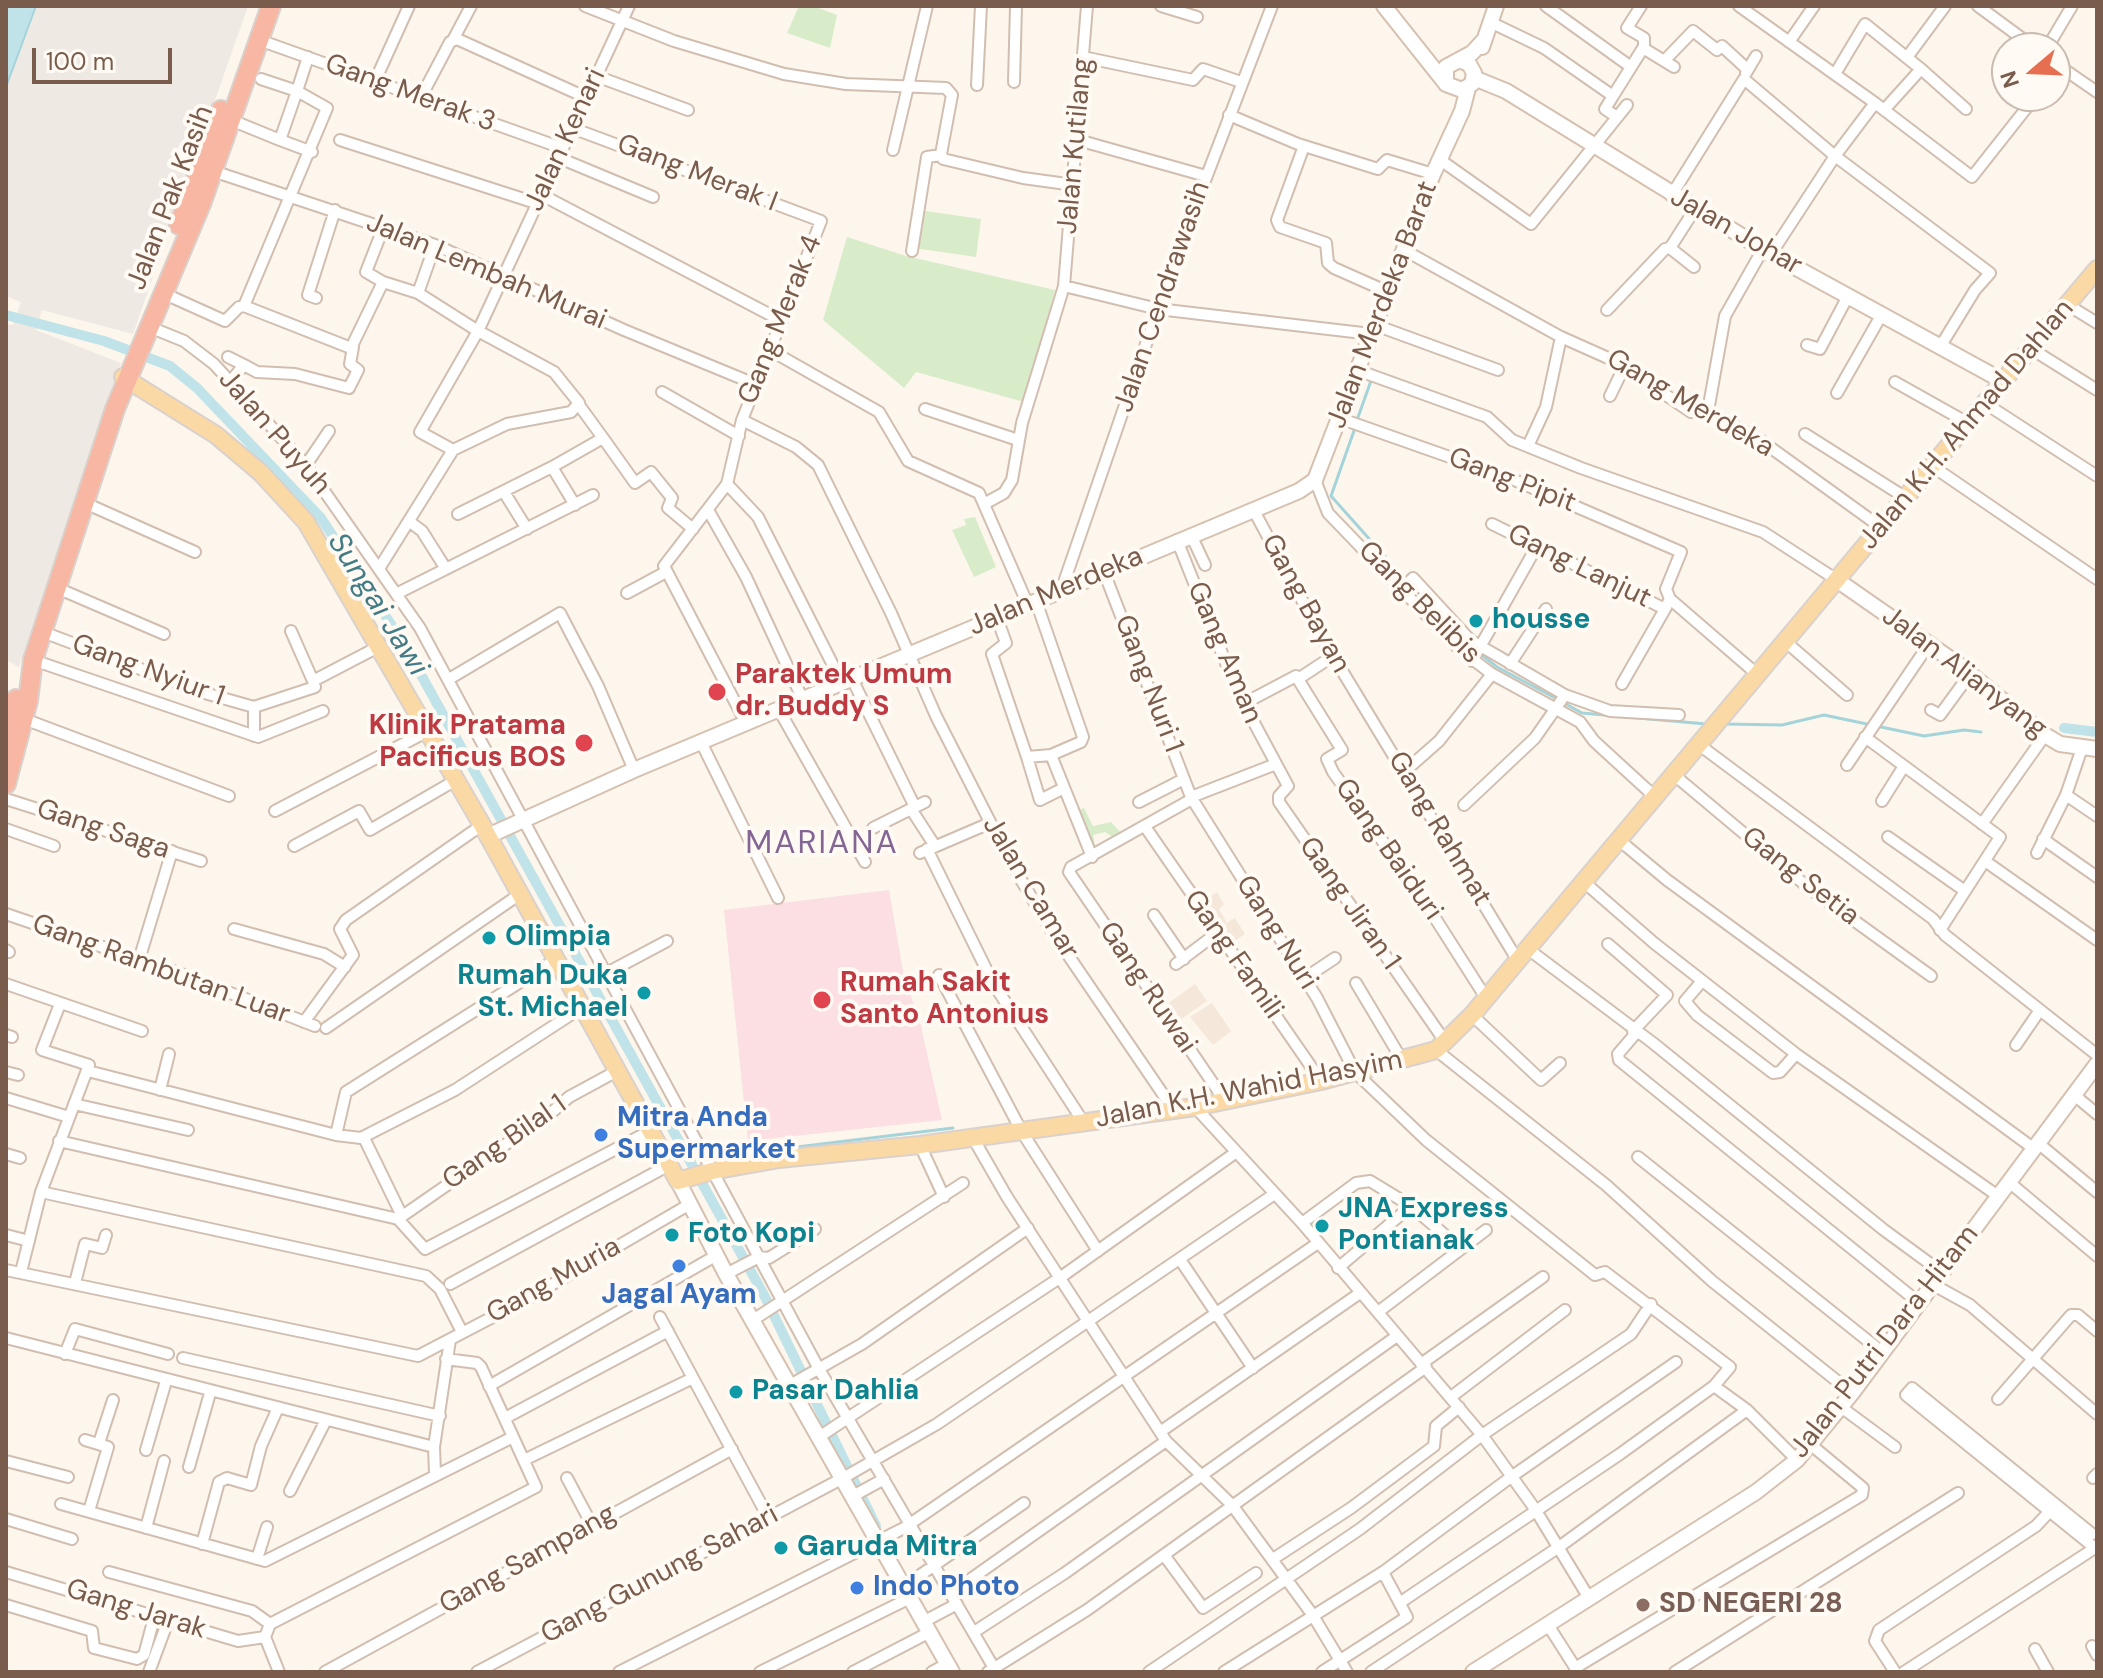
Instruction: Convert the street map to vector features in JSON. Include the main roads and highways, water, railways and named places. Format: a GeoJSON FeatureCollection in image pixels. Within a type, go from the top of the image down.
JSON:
{"type":"FeatureCollection","features":[{"type":"Feature","properties":{"kind":"highway","name":"Jalan Pak Kasih"},"geometry":{"type":"LineString","coordinates":[[146,326],[165,294],[259,6]]}},
{"type":"Feature","properties":{"kind":"highway","name":"Jalan Pak Kasih"},"geometry":{"type":"LineString","coordinates":[[146,326],[195,201],[213,171],[271,6]]}},
{"type":"Feature","properties":{"kind":"highway"},"geometry":{"type":"LineString","coordinates":[[6,736],[115,409],[146,326]]}},
{"type":"Feature","properties":{"kind":"highway"},"geometry":{"type":"LineString","coordinates":[[6,784],[15,709],[56,558],[103,419],[129,371]]}},
{"type":"Feature","properties":{"kind":"main road","name":"Jalan K.H. Ahmad Dahlan"},"geometry":{"type":"LineString","coordinates":[[1441,1046],[1523,955],[2097,269]]}},
{"type":"Feature","properties":{"kind":"main road","name":"Jalan K.H. Wahid Hasyim"},"geometry":{"type":"LineString","coordinates":[[129,371],[216,435],[290,503],[337,570],[456,780],[490,831],[615,1072],[669,1165],[682,1180],[707,1165],[920,1145],[1195,1107],[1321,1081],[1402,1060],[1441,1046]]}},
{"type":"Feature","properties":{"kind":"water"},"geometry":{"type":"Polygon","coordinates":[[[6,6],[36,6],[6,87],[6,6]]]}},
{"type":"Feature","properties":{"kind":"waterway","name":"Sungai Jawi"},"geometry":{"type":"LineString","coordinates":[[6,315],[104,341],[170,366],[197,388],[321,518],[404,644],[765,1297],[876,1526]]}},
{"type":"Feature","properties":{"kind":"waterway"},"geometry":{"type":"LineString","coordinates":[[1357,420],[1372,378]]}},
{"type":"Feature","properties":{"kind":"waterway"},"geometry":{"type":"LineString","coordinates":[[1355,428],[1331,496],[1405,579]]}},
{"type":"Feature","properties":{"kind":"waterway"},"geometry":{"type":"LineString","coordinates":[[1411,585],[1460,638],[1497,667],[1557,699]]}},
{"type":"Feature","properties":{"kind":"waterway"},"geometry":{"type":"LineString","coordinates":[[1564,703],[1582,713],[1706,724]]}},
{"type":"Feature","properties":{"kind":"waterway"},"geometry":{"type":"LineString","coordinates":[[1725,724],[1782,725],[1824,715],[1924,736],[1964,730],[1981,732]]}},
{"type":"Feature","properties":{"kind":"waterway"},"geometry":{"type":"LineString","coordinates":[[2064,728],[2097,732]]}},
{"type":"Feature","properties":{"kind":"waterway"},"geometry":{"type":"LineString","coordinates":[[690,1160],[953,1128]]}},
{"type":"Feature","properties":{"kind":"place","name":"housse"},"geometry":{"type":"Point","coordinates":[1476,621]}},
{"type":"Feature","properties":{"kind":"place","name":"Paraktek Umum dr. Buddy S"},"geometry":{"type":"Point","coordinates":[717,692]}},
{"type":"Feature","properties":{"kind":"place","name":"Klinik Pratama Pacificus BOS"},"geometry":{"type":"Point","coordinates":[584,743]}},
{"type":"Feature","properties":{"kind":"place","name":"Olimpia"},"geometry":{"type":"Point","coordinates":[489,938]}},
{"type":"Feature","properties":{"kind":"place","name":"Rumah Duka St. Michael"},"geometry":{"type":"Point","coordinates":[644,993]}},
{"type":"Feature","properties":{"kind":"place","name":"Rumah Sakit Santo Antonius"},"geometry":{"type":"Point","coordinates":[822,1000]}},
{"type":"Feature","properties":{"kind":"place","name":"Mitra Anda Supermarket"},"geometry":{"type":"Point","coordinates":[601,1135]}},
{"type":"Feature","properties":{"kind":"place","name":"JNA Express Pontianak"},"geometry":{"type":"Point","coordinates":[1322,1226]}},
{"type":"Feature","properties":{"kind":"place","name":"Foto Kopi"},"geometry":{"type":"Point","coordinates":[672,1235]}},
{"type":"Feature","properties":{"kind":"place","name":"Jagal Ayam"},"geometry":{"type":"Point","coordinates":[679,1266]}},
{"type":"Feature","properties":{"kind":"place","name":"Pasar Dahlia"},"geometry":{"type":"Point","coordinates":[736,1392]}},
{"type":"Feature","properties":{"kind":"place","name":"Garuda Mitra"},"geometry":{"type":"Point","coordinates":[781,1548]}},
{"type":"Feature","properties":{"kind":"place","name":"Indo Photo"},"geometry":{"type":"Point","coordinates":[857,1588]}},
{"type":"Feature","properties":{"kind":"place","name":"SD NEGERI 28"},"geometry":{"type":"Point","coordinates":[1643,1605]}},
{"type":"Feature","properties":{"kind":"district","name":"MARIANA"},"geometry":{"type":"Point","coordinates":[822,845]}}]}
